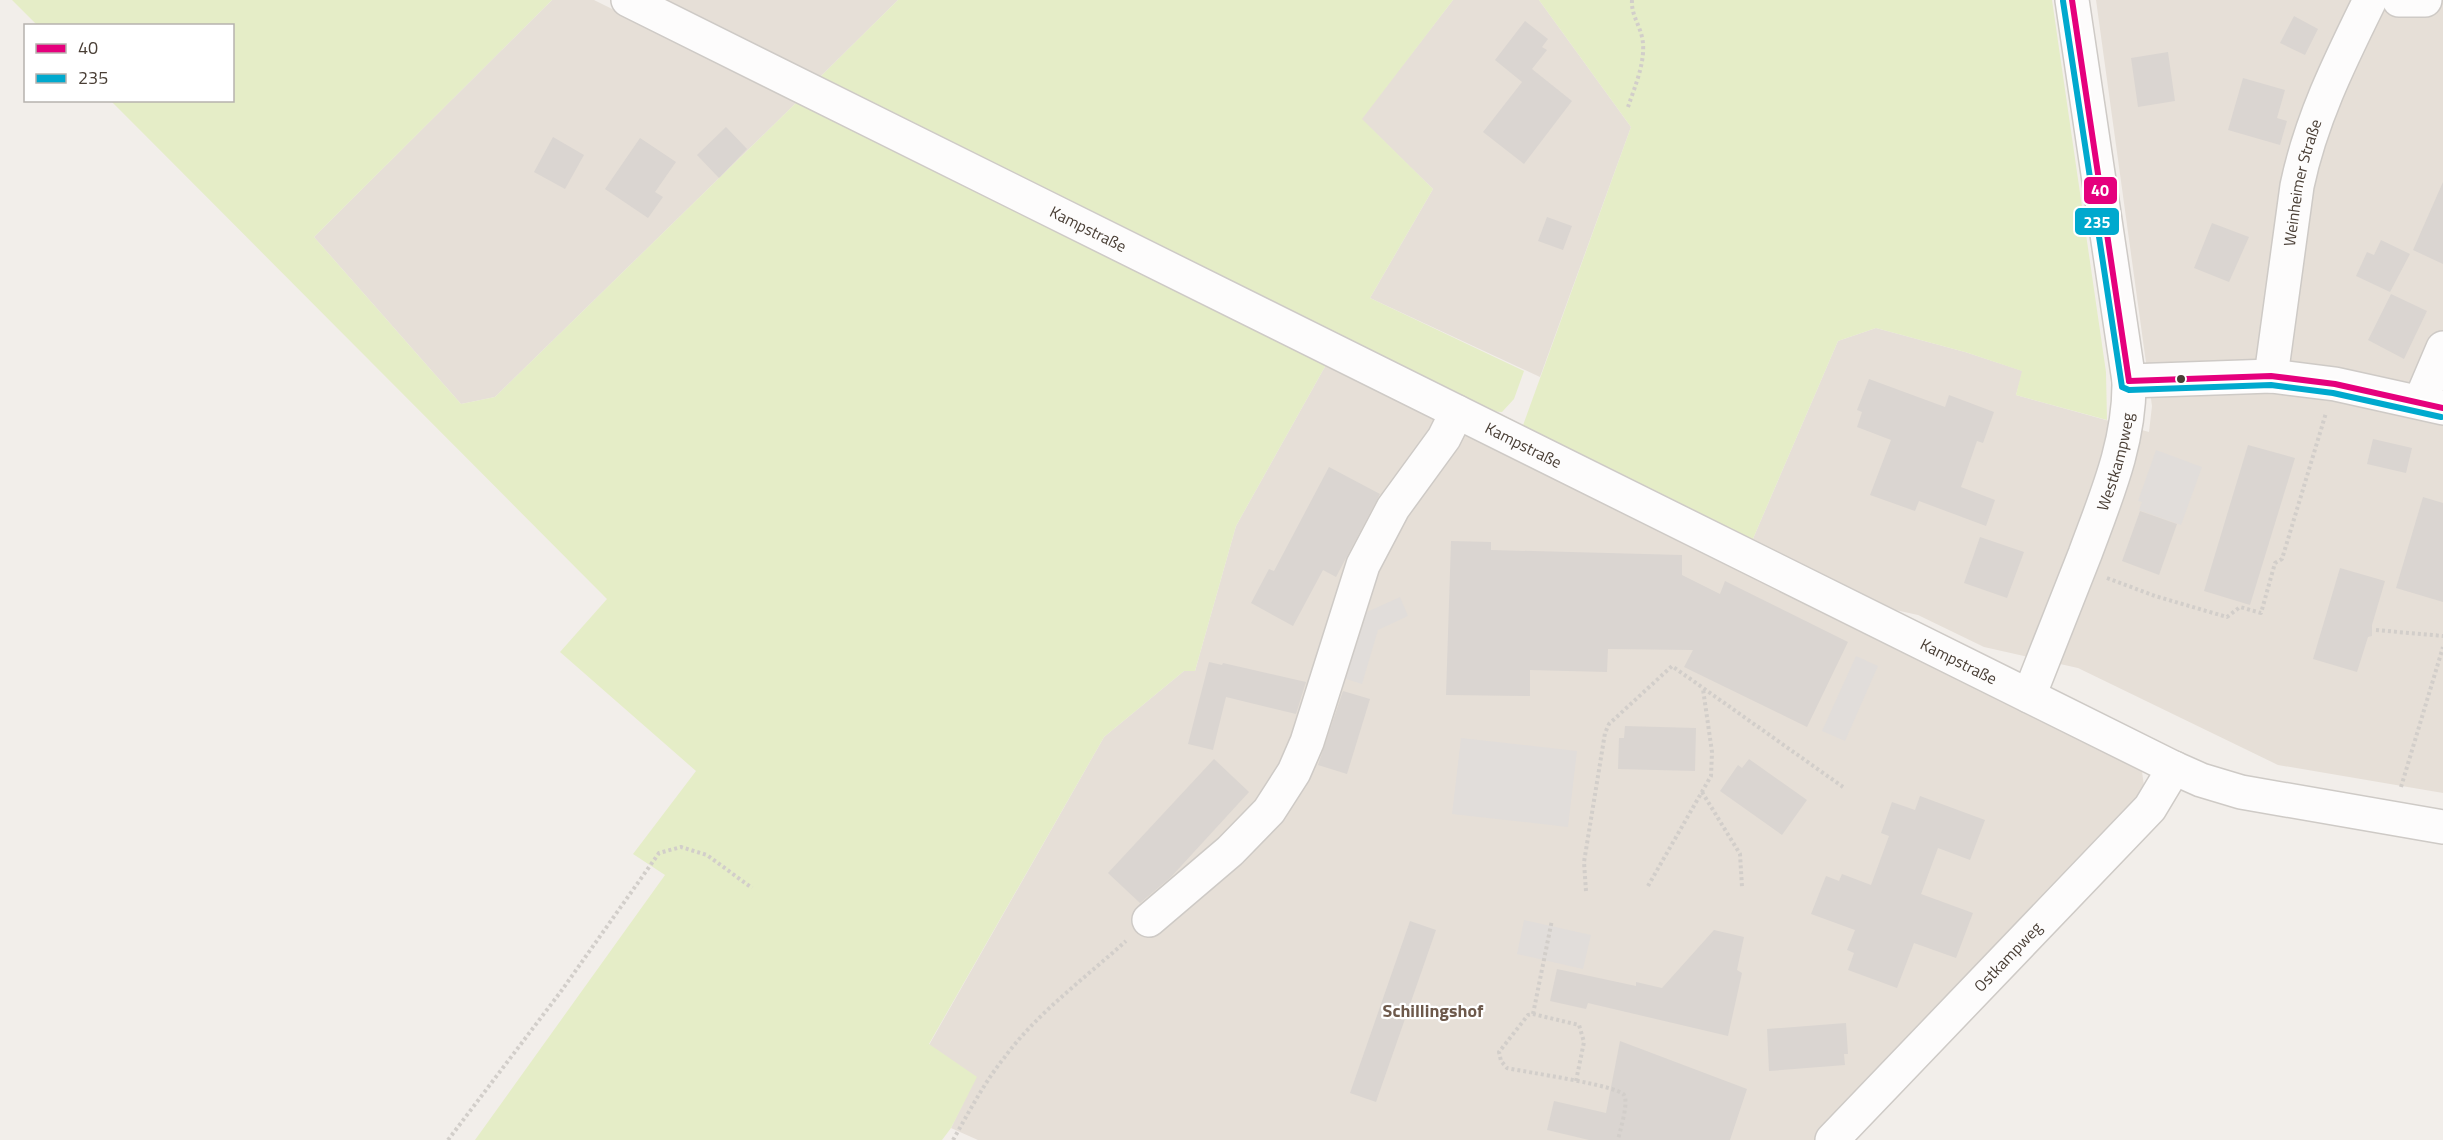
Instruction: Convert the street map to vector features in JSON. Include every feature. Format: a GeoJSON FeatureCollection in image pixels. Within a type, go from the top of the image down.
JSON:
{"type":"FeatureCollection","features":[{"type":"Feature","properties":{"kind":"street","name":"Kampstraße"},"geometry":{"type":"LineString","coordinates":[[628,0],[2174,768],[2201,780],[2241,792],[2443,827]]}},
{"type":"Feature","properties":{"kind":"street","name":"Westkampweg"},"geometry":{"type":"LineString","coordinates":[[2029,696],[2112,483],[2130,407],[2129,381],[2072,0]]}},
{"type":"Feature","properties":{"kind":"street","name":"Weinheimer Straße"},"geometry":{"type":"LineString","coordinates":[[2271,376],[2303,156],[2315,119],[2334,74],[2370,0]]}},
{"type":"Feature","properties":{"kind":"street"},"geometry":{"type":"LineString","coordinates":[[2398,0],[2425,0]]}},
{"type":"Feature","properties":{"kind":"street"},"geometry":{"type":"LineString","coordinates":[[2129,381],[2271,376],[2335,384],[2431,405],[2443,348]]}},
{"type":"Feature","properties":{"kind":"street"},"geometry":{"type":"LineString","coordinates":[[1149,920],[1230,851],[1269,812],[1294,772],[1307,742],[1363,565],[1393,508],[1444,438],[1457,412]]}},
{"type":"Feature","properties":{"kind":"street","name":"Ostkampweg"},"geometry":{"type":"LineString","coordinates":[[1832,1140],[2150,808],[2174,768]]}},
{"type":"Feature","properties":{"kind":"path"},"geometry":{"type":"LineString","coordinates":[[1628,107],[1640,69],[1642,39],[1632,9],[1632,0]]}},
{"type":"Feature","properties":{"kind":"path"},"geometry":{"type":"LineString","coordinates":[[2079,568],[2155,596],[2227,617],[2240,607],[2261,613],[2276,563],[2282,559],[2335,384]]}},
{"type":"Feature","properties":{"kind":"path"},"geometry":{"type":"LineString","coordinates":[[2376,630],[2443,636]]}},
{"type":"Feature","properties":{"kind":"path"},"geometry":{"type":"LineString","coordinates":[[2400,792],[2443,647]]}},
{"type":"Feature","properties":{"kind":"path"},"geometry":{"type":"LineString","coordinates":[[1586,891],[1584,862],[1605,733],[1609,724],[1672,666],[1843,787]]}},
{"type":"Feature","properties":{"kind":"path"},"geometry":{"type":"LineString","coordinates":[[1648,886],[1711,776],[1712,752],[1703,688]]}},
{"type":"Feature","properties":{"kind":"path"},"geometry":{"type":"LineString","coordinates":[[1702,792],[1740,854],[1742,887]]}},
{"type":"Feature","properties":{"kind":"path"},"geometry":{"type":"LineString","coordinates":[[448,1140],[562,990],[659,853],[681,847],[707,855],[752,888]]}},
{"type":"Feature","properties":{"kind":"path"},"geometry":{"type":"LineString","coordinates":[[953,1140],[991,1076],[1031,1026],[1149,920]]}},
{"type":"Feature","properties":{"kind":"path"},"geometry":{"type":"LineString","coordinates":[[1533,1014],[1552,920]]}},
{"type":"Feature","properties":{"kind":"path"},"geometry":{"type":"LineString","coordinates":[[1576,1081],[1584,1042],[1579,1025],[1533,1014],[1528,1015],[1499,1052],[1501,1061],[1507,1068],[1576,1081],[1615,1088],[1623,1094],[1626,1101],[1618,1140]]}},
{"type":"Feature","properties":{"kind":"shaded area"},"geometry":{"type":"Polygon","coordinates":[[[552,0],[594,0],[798,101],[495,397],[461,404],[314,237],[552,0]]]}},
{"type":"Feature","properties":{"kind":"shaded area"},"geometry":{"type":"Polygon","coordinates":[[[651,0],[898,0],[815,82],[651,0]]]}},
{"type":"Feature","properties":{"kind":"shaded area"},"geometry":{"type":"Polygon","coordinates":[[[1453,0],[1539,0],[1631,127],[1540,377],[1370,298],[1433,189],[1361,119],[1453,0]]]}},
{"type":"Feature","properties":{"kind":"shaded area"},"geometry":{"type":"Polygon","coordinates":[[[2096,0],[2443,0],[2443,793],[2278,765],[2078,668],[1984,647],[1918,615],[1891,609],[1752,541],[1838,341],[1876,328],[1965,352],[2023,371],[2016,395],[2149,432],[2152,406],[2096,0]]]}},
{"type":"Feature","properties":{"kind":"shaded area"},"geometry":{"type":"Polygon","coordinates":[[[1327,363],[2141,764],[2146,801],[1820,1140],[978,1140],[951,1128],[976,1077],[929,1045],[1104,737],[1184,671],[1195,671],[1236,526],[1327,363]]]}},
{"type":"Feature","properties":{"kind":"shaded area"},"geometry":{"type":"Polygon","coordinates":[[[2156,450],[2202,467],[2181,525],[2139,510],[2142,502],[2138,501],[2156,450]]]}},
{"type":"Feature","properties":{"kind":"shaded area"},"geometry":{"type":"Polygon","coordinates":[[[1400,597],[1408,616],[1378,630],[1362,684],[1340,677],[1358,616],[1400,597]]]}},
{"type":"Feature","properties":{"kind":"shaded area"},"geometry":{"type":"Polygon","coordinates":[[[1856,656],[1878,666],[1845,741],[1822,731],[1856,656]]]}},
{"type":"Feature","properties":{"kind":"shaded area"},"geometry":{"type":"Polygon","coordinates":[[[1461,738],[1577,751],[1568,827],[1452,814],[1461,738]]]}},
{"type":"Feature","properties":{"kind":"shaded area"},"geometry":{"type":"Polygon","coordinates":[[[1524,920],[1591,935],[1583,969],[1517,954],[1524,920]]]}},
{"type":"Feature","properties":{"kind":"green space"},"geometry":{"type":"Polygon","coordinates":[[[12,0],[552,0],[314,237],[461,404],[495,397],[798,101],[1327,363],[1236,526],[1195,671],[1184,671],[1104,737],[929,1044],[977,1077],[951,1128],[942,1140],[475,1140],[665,875],[633,854],[696,771],[560,652],[607,599],[112,102],[234,102],[234,24],[36,24],[12,0]]]}},
{"type":"Feature","properties":{"kind":"green space"},"geometry":{"type":"Polygon","coordinates":[[[898,0],[1453,0],[1362,119],[1433,189],[1370,298],[1524,371],[1514,399],[1502,412],[1486,411],[815,82],[898,0]]]}},
{"type":"Feature","properties":{"kind":"green space"},"geometry":{"type":"Polygon","coordinates":[[[1539,0],[2052,0],[2106,372],[2107,420],[2016,395],[2022,371],[1965,352],[1876,328],[1838,341],[1752,541],[1522,428],[1631,127],[1539,0]]]}},
{"type":"Feature","properties":{"kind":"building"},"geometry":{"type":"Polygon","coordinates":[[[2294,16],[2318,29],[2305,55],[2280,43],[2294,16]]]}},
{"type":"Feature","properties":{"kind":"building"},"geometry":{"type":"Polygon","coordinates":[[[1525,21],[1548,39],[1542,47],[1547,50],[1532,69],[1572,101],[1524,164],[1483,132],[1522,82],[1495,60],[1525,21]]]}},
{"type":"Feature","properties":{"kind":"building"},"geometry":{"type":"Polygon","coordinates":[[[2168,52],[2175,101],[2138,107],[2131,58],[2168,52]]]}},
{"type":"Feature","properties":{"kind":"building"},"geometry":{"type":"Polygon","coordinates":[[[2243,78],[2285,90],[2277,118],[2287,121],[2280,145],[2228,130],[2243,78]]]}},
{"type":"Feature","properties":{"kind":"building"},"geometry":{"type":"Polygon","coordinates":[[[726,127],[747,149],[719,178],[697,155],[726,127]]]}},
{"type":"Feature","properties":{"kind":"building"},"geometry":{"type":"Polygon","coordinates":[[[553,137],[584,155],[565,189],[534,172],[553,137]]]}},
{"type":"Feature","properties":{"kind":"building"},"geometry":{"type":"Polygon","coordinates":[[[640,138],[676,162],[655,192],[663,197],[648,218],[605,189],[640,138]]]}},
{"type":"Feature","properties":{"kind":"building"},"geometry":{"type":"Polygon","coordinates":[[[2443,182],[2443,264],[2413,250],[2443,182]]]}},
{"type":"Feature","properties":{"kind":"building"},"geometry":{"type":"Polygon","coordinates":[[[1547,217],[1572,226],[1563,250],[1538,241],[1547,217]]]}},
{"type":"Feature","properties":{"kind":"building"},"geometry":{"type":"Polygon","coordinates":[[[2212,223],[2249,237],[2229,282],[2194,268],[2212,223]]]}},
{"type":"Feature","properties":{"kind":"building"},"geometry":{"type":"Polygon","coordinates":[[[2381,240],[2410,254],[2390,292],[2356,276],[2367,252],[2374,255],[2381,240]]]}},
{"type":"Feature","properties":{"kind":"building"},"geometry":{"type":"Polygon","coordinates":[[[2391,294],[2427,311],[2404,359],[2368,340],[2391,294]]]}},
{"type":"Feature","properties":{"kind":"building"},"geometry":{"type":"Polygon","coordinates":[[[1869,379],[1945,407],[1949,395],[1994,412],[1983,443],[1977,441],[1961,487],[1995,500],[1986,526],[1919,501],[1915,511],[1870,495],[1891,440],[1857,427],[1862,412],[1857,410],[1869,379]]]}},
{"type":"Feature","properties":{"kind":"building"},"geometry":{"type":"Polygon","coordinates":[[[2373,439],[2412,448],[2406,473],[2367,464],[2373,439]]]}},
{"type":"Feature","properties":{"kind":"building"},"geometry":{"type":"Polygon","coordinates":[[[2248,445],[2295,458],[2250,605],[2204,591],[2248,445]]]}},
{"type":"Feature","properties":{"kind":"building"},"geometry":{"type":"Polygon","coordinates":[[[1329,467],[1380,494],[1336,577],[1323,570],[1293,626],[1251,603],[1269,569],[1274,571],[1329,467]]]}},
{"type":"Feature","properties":{"kind":"building"},"geometry":{"type":"Polygon","coordinates":[[[2423,497],[2443,503],[2443,602],[2396,588],[2423,497]]]}},
{"type":"Feature","properties":{"kind":"building"},"geometry":{"type":"Polygon","coordinates":[[[2140,511],[2177,524],[2159,575],[2122,561],[2140,511]]]}},
{"type":"Feature","properties":{"kind":"building"},"geometry":{"type":"Polygon","coordinates":[[[1980,537],[2024,552],[2007,598],[1964,583],[1980,537]]]}},
{"type":"Feature","properties":{"kind":"building"},"geometry":{"type":"Polygon","coordinates":[[[1451,541],[1491,542],[1491,550],[1682,555],[1682,575],[1720,594],[1725,581],[1848,642],[1807,727],[1684,667],[1693,650],[1608,649],[1607,672],[1530,670],[1530,696],[1446,695],[1451,541]]]}},
{"type":"Feature","properties":{"kind":"building"},"geometry":{"type":"Polygon","coordinates":[[[2340,568],[2385,581],[2372,625],[2372,636],[2368,637],[2357,672],[2313,659],[2340,568]]]}},
{"type":"Feature","properties":{"kind":"building"},"geometry":{"type":"Polygon","coordinates":[[[1209,662],[1222,665],[1223,663],[1306,682],[1296,714],[1226,697],[1213,750],[1188,744],[1209,662]]]}},
{"type":"Feature","properties":{"kind":"building"},"geometry":{"type":"Polygon","coordinates":[[[1343,691],[1370,699],[1347,774],[1318,765],[1343,691]]]}},
{"type":"Feature","properties":{"kind":"building"},"geometry":{"type":"Polygon","coordinates":[[[1625,726],[1696,728],[1695,771],[1618,769],[1619,738],[1624,738],[1625,726]]]}},
{"type":"Feature","properties":{"kind":"building"},"geometry":{"type":"Polygon","coordinates":[[[1214,759],[1249,792],[1171,877],[1140,903],[1108,873],[1214,759]]]}},
{"type":"Feature","properties":{"kind":"building"},"geometry":{"type":"Polygon","coordinates":[[[1749,759],[1807,800],[1782,835],[1720,791],[1738,765],[1742,768],[1749,759]]]}},
{"type":"Feature","properties":{"kind":"building"},"geometry":{"type":"Polygon","coordinates":[[[1920,796],[1985,820],[1970,860],[1938,848],[1921,894],[1973,913],[1956,958],[1914,943],[1897,988],[1848,970],[1854,953],[1847,950],[1855,930],[1811,914],[1826,876],[1839,881],[1842,874],[1871,885],[1889,836],[1881,833],[1892,802],[1915,810],[1920,796]]]}},
{"type":"Feature","properties":{"kind":"building"},"geometry":{"type":"Polygon","coordinates":[[[1410,921],[1436,930],[1376,1102],[1350,1093],[1410,921]]]}},
{"type":"Feature","properties":{"kind":"building"},"geometry":{"type":"Polygon","coordinates":[[[1714,930],[1744,937],[1737,970],[1742,973],[1728,1036],[1588,1003],[1586,1009],[1550,1001],[1557,969],[1636,986],[1636,982],[1662,988],[1714,930]]]}},
{"type":"Feature","properties":{"kind":"building"},"geometry":{"type":"Polygon","coordinates":[[[1846,1023],[1848,1054],[1844,1054],[1845,1065],[1769,1071],[1767,1029],[1846,1023]]]}},
{"type":"Feature","properties":{"kind":"building"},"geometry":{"type":"Polygon","coordinates":[[[1620,1041],[1747,1089],[1730,1140],[1589,1140],[1547,1130],[1554,1101],[1606,1113],[1620,1041]]]}},
{"type":"Feature","properties":{"kind":"transit line","name":"40"},"geometry":{"type":"LineString","coordinates":[[2072,0],[2129,381]]}},
{"type":"Feature","properties":{"kind":"transit line","name":"235"},"geometry":{"type":"LineString","coordinates":[[2063,1],[2122,387],[2129,390],[2271,385],[2333,393],[2441,417]]}},
{"type":"Feature","properties":{"kind":"transit line","name":"40"},"geometry":{"type":"LineString","coordinates":[[2129,381],[2271,376],[2335,384],[2443,408]]}},
{"type":"Feature","properties":{"kind":"district","name":"Schillingshof"},"geometry":{"type":"Point","coordinates":[1433,1010]}}]}
